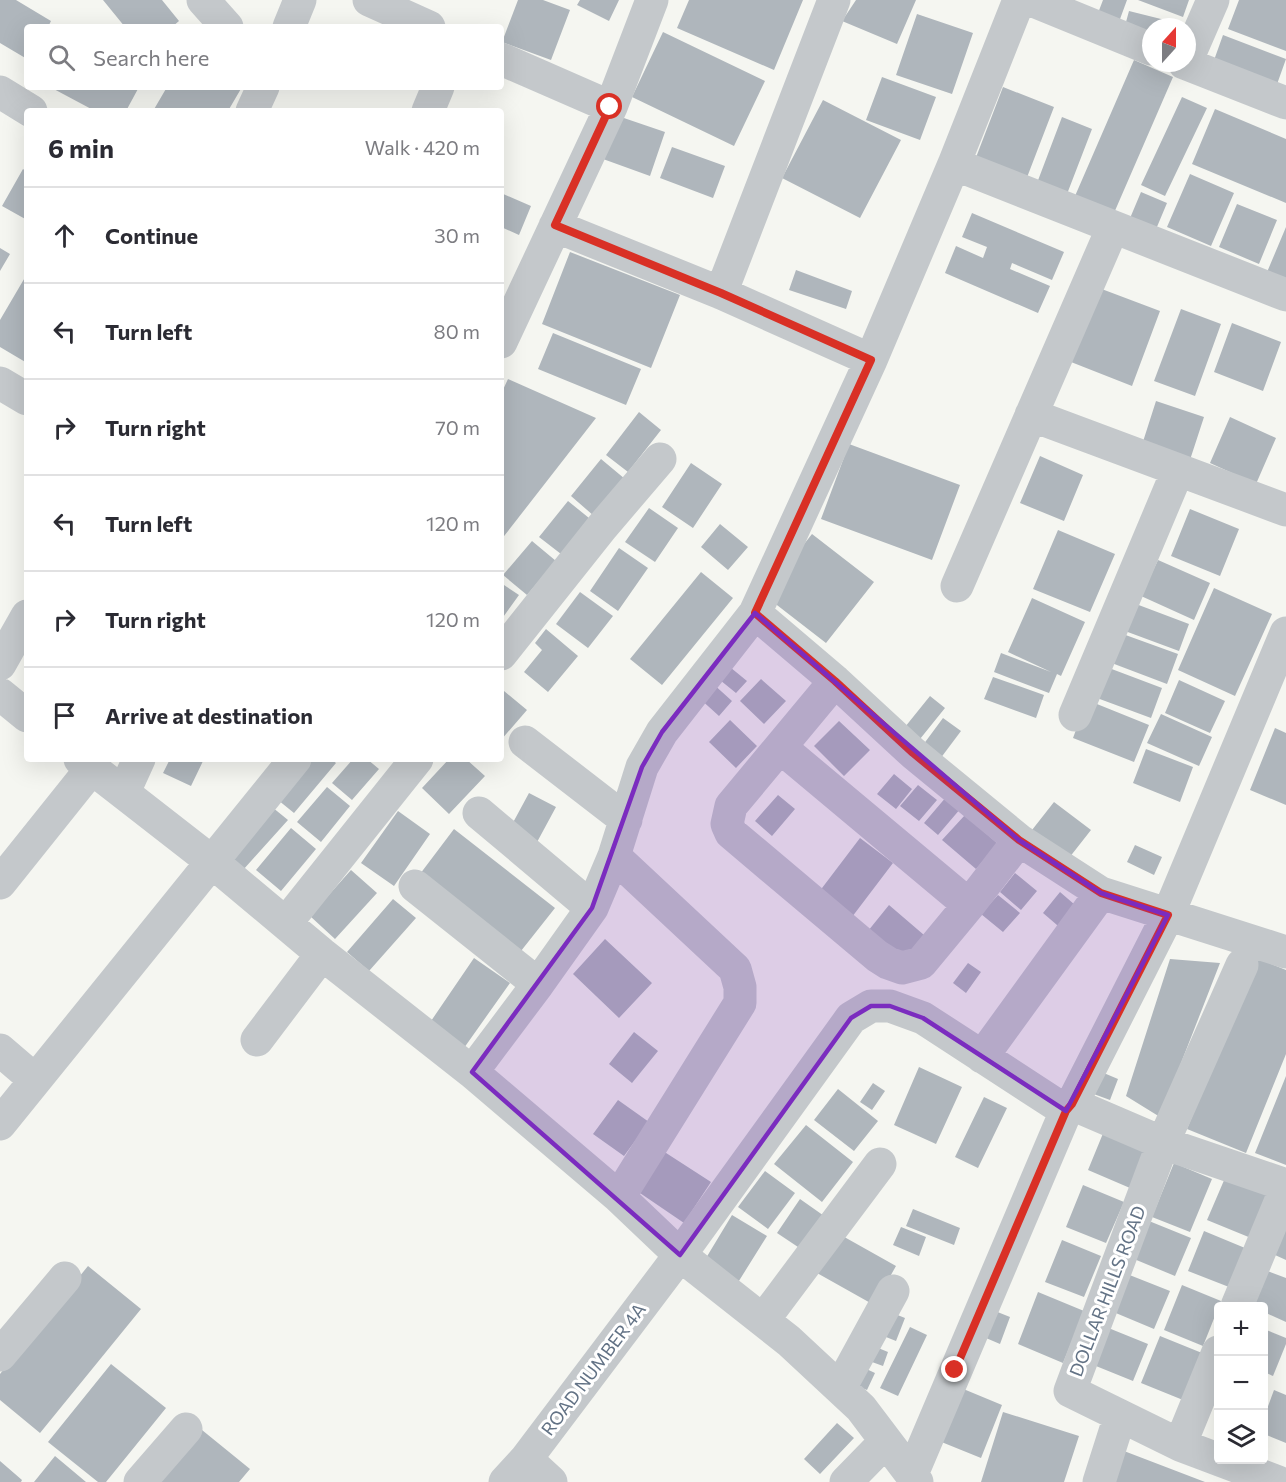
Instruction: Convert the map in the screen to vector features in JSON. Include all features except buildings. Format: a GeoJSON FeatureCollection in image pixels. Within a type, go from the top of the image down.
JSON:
{"type":"FeatureCollection","features":[{"type":"Feature","properties":{"kind":"street"},"geometry":{"type":"LineString","coordinates":[[202,0],[223,24]]}},
{"type":"Feature","properties":{"kind":"street"},"geometry":{"type":"LineString","coordinates":[[290,24],[300,0]]}},
{"type":"Feature","properties":{"kind":"street"},"geometry":{"type":"LineString","coordinates":[[369,0],[422,24]]}},
{"type":"Feature","properties":{"kind":"street"},"geometry":{"type":"LineString","coordinates":[[504,336],[610,107],[652,0]]}},
{"type":"Feature","properties":{"kind":"street"},"geometry":{"type":"LineString","coordinates":[[721,293],[834,0]]}},
{"type":"Feature","properties":{"kind":"street"},"geometry":{"type":"LineString","coordinates":[[472,1072],[592,908],[614,856],[642,767],[662,732],[755,613],[871,360],[954,164],[1019,0]]}},
{"type":"Feature","properties":{"kind":"street"},"geometry":{"type":"LineString","coordinates":[[1031,0],[1142,45]]}},
{"type":"Feature","properties":{"kind":"street"},"geometry":{"type":"LineString","coordinates":[[1196,40],[1213,0]]}},
{"type":"Feature","properties":{"kind":"street"},"geometry":{"type":"LineString","coordinates":[[504,60],[610,107]]}},
{"type":"Feature","properties":{"kind":"street"},"geometry":{"type":"LineString","coordinates":[[1196,67],[1286,103]]}},
{"type":"Feature","properties":{"kind":"street"},"geometry":{"type":"LineString","coordinates":[[253,108],[261,90]]}},
{"type":"Feature","properties":{"kind":"street"},"geometry":{"type":"LineString","coordinates":[[429,108],[437,90]]}},
{"type":"Feature","properties":{"kind":"street"},"geometry":{"type":"LineString","coordinates":[[0,92],[26,108]]}},
{"type":"Feature","properties":{"kind":"street"},"geometry":{"type":"LineString","coordinates":[[954,164],[1286,295]]}},
{"type":"Feature","properties":{"kind":"street"},"geometry":{"type":"LineString","coordinates":[[555,225],[721,293],[871,360]]}},
{"type":"Feature","properties":{"kind":"street"},"geometry":{"type":"LineString","coordinates":[[957,586],[1113,227]]}},
{"type":"Feature","properties":{"kind":"street"},"geometry":{"type":"LineString","coordinates":[[0,383],[24,397]]}},
{"type":"Feature","properties":{"kind":"street"},"geometry":{"type":"LineString","coordinates":[[1031,415],[1286,510]]}},
{"type":"Feature","properties":{"kind":"street"},"geometry":{"type":"LineString","coordinates":[[504,650],[602,527],[660,459]]}},
{"type":"Feature","properties":{"kind":"street"},"geometry":{"type":"LineString","coordinates":[[1075,715],[1178,470]]}},
{"type":"Feature","properties":{"kind":"street"},"geometry":{"type":"LineString","coordinates":[[755,613],[835,681],[913,753],[1019,840],[1101,893],[1286,952]]}},
{"type":"Feature","properties":{"kind":"street"},"geometry":{"type":"LineString","coordinates":[[0,664],[24,621]]}},
{"type":"Feature","properties":{"kind":"street"},"geometry":{"type":"LineString","coordinates":[[914,1478],[955,1370],[1069,1108],[1168,915],[1286,633]]}},
{"type":"Feature","properties":{"kind":"street"},"geometry":{"type":"LineString","coordinates":[[835,681],[731,806],[727,824],[730,833],[867,949],[888,963],[902,968],[921,963],[1019,840]]}},
{"type":"Feature","properties":{"kind":"street"},"geometry":{"type":"LineString","coordinates":[[0,693],[24,713]]}},
{"type":"Feature","properties":{"kind":"street"},"geometry":{"type":"LineString","coordinates":[[525,742],[626,820]]}},
{"type":"Feature","properties":{"kind":"street"},"geometry":{"type":"LineString","coordinates":[[780,747],[969,905]]}},
{"type":"Feature","properties":{"kind":"street"},"geometry":{"type":"LineString","coordinates":[[124,792],[138,762]]}},
{"type":"Feature","properties":{"kind":"street"},"geometry":{"type":"LineString","coordinates":[[0,1124],[293,762]]}},
{"type":"Feature","properties":{"kind":"street"},"geometry":{"type":"LineString","coordinates":[[286,923],[415,762]]}},
{"type":"Feature","properties":{"kind":"street"},"geometry":{"type":"LineString","coordinates":[[0,884],[86,764],[211,861],[322,954],[472,1072],[619,1197],[680,1255],[764,1320],[861,1408],[914,1478]]}},
{"type":"Feature","properties":{"kind":"street"},"geometry":{"type":"LineString","coordinates":[[479,813],[592,908]]}},
{"type":"Feature","properties":{"kind":"street"},"geometry":{"type":"LineString","coordinates":[[614,856],[735,969],[740,987],[740,1003],[619,1197]]}},
{"type":"Feature","properties":{"kind":"street"},"geometry":{"type":"LineString","coordinates":[[415,886],[538,984]]}},
{"type":"Feature","properties":{"kind":"street"},"geometry":{"type":"LineString","coordinates":[[982,1057],[1101,893]]}},
{"type":"Feature","properties":{"kind":"street"},"geometry":{"type":"LineString","coordinates":[[257,1040],[322,954]]}},
{"type":"Feature","properties":{"kind":"street","name":"DOLLAR HILLS ROAD"},"geometry":{"type":"LineString","coordinates":[[1242,965],[1163,1143],[1070,1391],[1180,1445],[1278,1482]]}},
{"type":"Feature","properties":{"kind":"street","name":"ROAD NUMBER 4A"},"geometry":{"type":"LineString","coordinates":[[515,1470],[680,1255],[851,1018],[871,1006],[890,1006],[923,1018],[982,1057],[1069,1108],[1163,1143]]}},
{"type":"Feature","properties":{"kind":"street"},"geometry":{"type":"LineString","coordinates":[[0,1050],[35,1080]]}},
{"type":"Feature","properties":{"kind":"street"},"geometry":{"type":"LineString","coordinates":[[1163,1143],[1286,1187],[1239,1302]]}},
{"type":"Feature","properties":{"kind":"street"},"geometry":{"type":"LineString","coordinates":[[764,1320],[879,1164]]}},
{"type":"Feature","properties":{"kind":"street"},"geometry":{"type":"LineString","coordinates":[[0,1355],[65,1278]]}},
{"type":"Feature","properties":{"kind":"street"},"geometry":{"type":"LineString","coordinates":[[840,1388],[893,1291]]}},
{"type":"Feature","properties":{"kind":"street"},"geometry":{"type":"LineString","coordinates":[[1180,1445],[1216,1356]]}},
{"type":"Feature","properties":{"kind":"street"},"geometry":{"type":"LineString","coordinates":[[1099,1482],[1120,1416]]}},
{"type":"Feature","properties":{"kind":"street"},"geometry":{"type":"LineString","coordinates":[[140,1482],[186,1430]]}},
{"type":"Feature","properties":{"kind":"street"},"geometry":{"type":"LineString","coordinates":[[846,1482],[886,1441]]}},
{"type":"Feature","properties":{"kind":"street"},"geometry":{"type":"LineString","coordinates":[[515,1470],[551,1482]]}},
{"type":"Feature","properties":{"kind":"highlighted area"},"geometry":{"type":"Polygon","coordinates":[[[755,613],[1019,840],[1101,893],[1168,915],[1066,1111],[923,1018],[890,1006],[871,1006],[851,1018],[680,1255],[472,1072],[592,908],[642,767],[662,732],[755,613]]]}},
{"type":"Feature","properties":{"kind":"route"},"geometry":{"type":"LineString","coordinates":[[610,107],[555,225],[721,293],[871,360],[755,613],[835,681],[913,753],[1019,840],[1101,893],[1168,915],[1072,1104],[1066,1111],[955,1370]]}}]}
